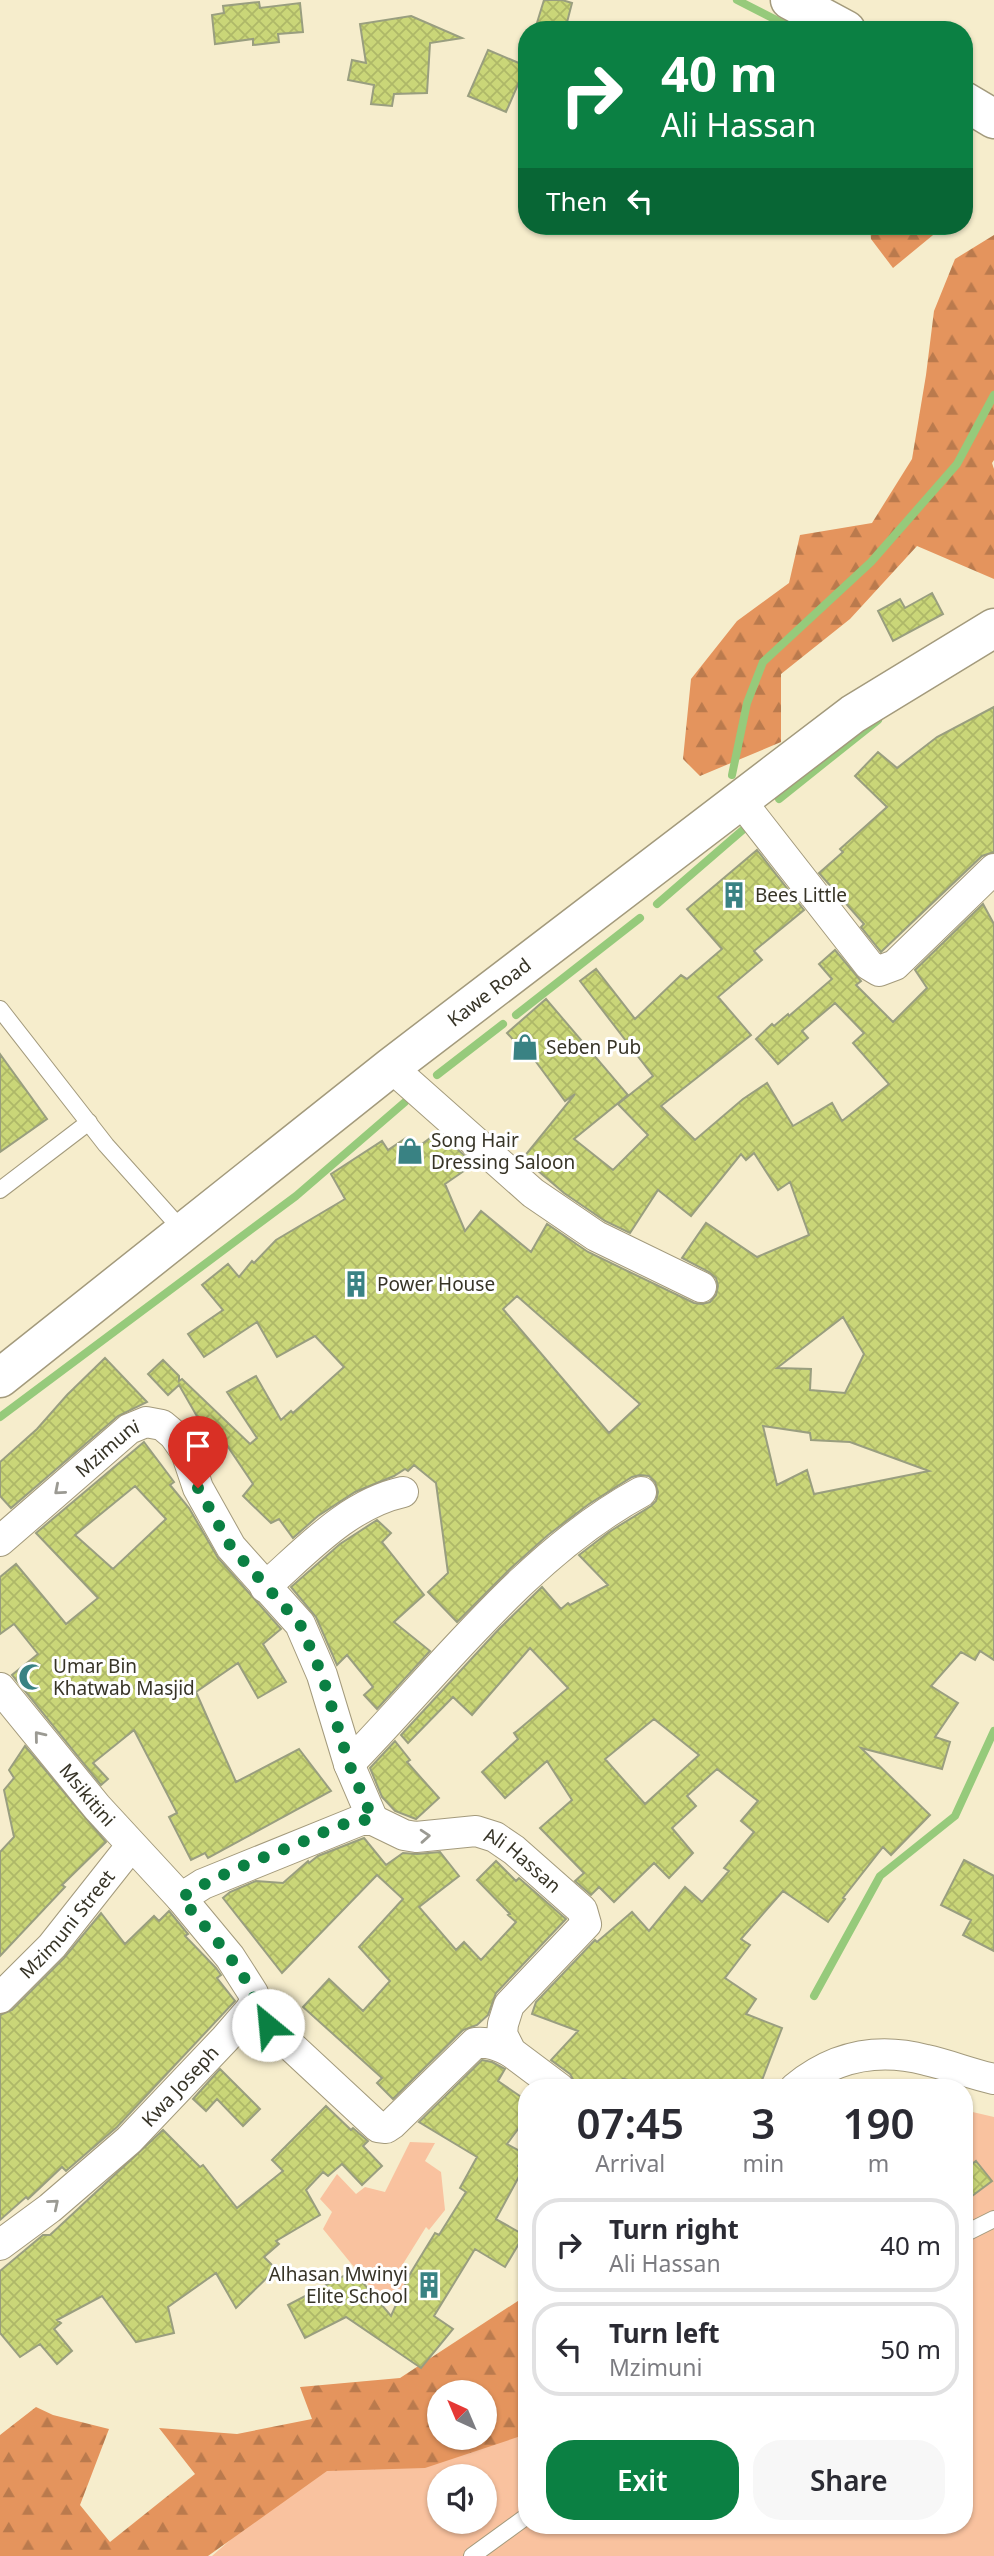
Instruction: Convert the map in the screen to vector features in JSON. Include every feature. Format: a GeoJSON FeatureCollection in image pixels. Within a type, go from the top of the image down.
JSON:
{"type":"FeatureCollection","features":[{"type":"Feature","properties":{"kind":"main road"},"geometry":{"type":"LineString","coordinates":[[790,0],[829,21]]}},
{"type":"Feature","properties":{"kind":"main road"},"geometry":{"type":"LineString","coordinates":[[973,106],[994,119]]}},
{"type":"Feature","properties":{"kind":"main road","name":"Kawe Road"},"geometry":{"type":"LineString","coordinates":[[0,1378],[391,1067],[852,714],[994,628]]}},
{"type":"Feature","properties":{"kind":"street"},"geometry":{"type":"LineString","coordinates":[[740,800],[874,970],[879,971],[895,965],[994,869]]}},
{"type":"Feature","properties":{"kind":"street"},"geometry":{"type":"LineString","coordinates":[[391,1067],[533,1193],[596,1236],[701,1287]]}},
{"type":"Feature","properties":{"kind":"street","name":"Mzimuni"},"geometry":{"type":"LineString","coordinates":[[0,1541],[129,1429],[146,1422],[162,1425],[174,1435],[186,1452],[198,1488],[231,1547],[300,1624],[322,1675],[349,1764],[373,1820]]}},
{"type":"Feature","properties":{"kind":"street"},"geometry":{"type":"LineString","coordinates":[[265,1587],[359,1509],[385,1496],[403,1492]]}},
{"type":"Feature","properties":{"kind":"street"},"geometry":{"type":"LineString","coordinates":[[349,1764],[515,1588],[582,1530],[613,1507],[640,1492]]}},
{"type":"Feature","properties":{"kind":"street","name":"Msikitini"},"geometry":{"type":"LineString","coordinates":[[0,1688],[131,1846],[181,1898]]}},
{"type":"Feature","properties":{"kind":"street"},"geometry":{"type":"LineString","coordinates":[[373,1820],[351,1822],[204,1884],[181,1898],[230,1957],[255,2001],[251,2010],[378,2127],[386,2128],[392,2124],[475,2043],[498,2044],[547,2079]]}},
{"type":"Feature","properties":{"kind":"street","name":"Ali Hassan"},"geometry":{"type":"LineString","coordinates":[[373,1820],[404,1835],[416,1837],[476,1831],[495,1837],[514,1850],[582,1910],[586,1924],[509,2005],[502,2034],[511,2052]]}},
{"type":"Feature","properties":{"kind":"street","name":"Mzimuni Street"},"geometry":{"type":"LineString","coordinates":[[0,1998],[52,1946],[131,1846]]}},
{"type":"Feature","properties":{"kind":"street","name":"Kwa Joseph"},"geometry":{"type":"LineString","coordinates":[[0,2245],[50,2208],[129,2140],[251,2010]]}},
{"type":"Feature","properties":{"kind":"street"},"geometry":{"type":"LineString","coordinates":[[805,2079],[850,2057],[891,2054],[926,2059],[994,2079]]}},
{"type":"Feature","properties":{"kind":"lane"},"geometry":{"type":"LineString","coordinates":[[0,1009],[106,1144],[183,1231]]}},
{"type":"Feature","properties":{"kind":"lane"},"geometry":{"type":"LineString","coordinates":[[0,1190],[89,1122]]}},
{"type":"Feature","properties":{"kind":"lane"},"geometry":{"type":"LineString","coordinates":[[973,2230],[994,2219]]}},
{"type":"Feature","properties":{"kind":"lane"},"geometry":{"type":"LineString","coordinates":[[472,2556],[518,2523]]}},
{"type":"Feature","properties":{"kind":"shaded area"},"geometry":{"type":"Polygon","coordinates":[[[973,2112],[994,2117],[994,2556],[212,2556],[304,2475],[427,2391],[427,2450],[497,2450],[497,2380],[443,2380],[518,2329],[518,2534],[973,2534],[973,2112]]]}},
{"type":"Feature","properties":{"kind":"shaded area"},"geometry":{"type":"Polygon","coordinates":[[[410,2142],[435,2143],[425,2161],[441,2172],[445,2210],[429,2230],[426,2227],[398,2272],[407,2281],[400,2296],[376,2294],[323,2229],[332,2212],[320,2199],[337,2174],[356,2194],[365,2187],[385,2192],[410,2142]]]}},
{"type":"Feature","properties":{"kind":"green space"},"geometry":{"type":"Polygon","coordinates":[[[871,235],[933,235],[893,268],[871,235]]]}},
{"type":"Feature","properties":{"kind":"green space"},"geometry":{"type":"Polygon","coordinates":[[[994,235],[994,579],[917,546],[850,619],[781,674],[781,742],[700,776],[683,759],[691,679],[737,621],[789,583],[800,535],[872,523],[912,459],[934,311],[955,259],[994,235]]]}},
{"type":"Feature","properties":{"kind":"green space"},"geometry":{"type":"Polygon","coordinates":[[[518,2301],[518,2437],[497,2444],[497,2380],[427,2380],[427,2450],[479,2450],[437,2464],[427,2464],[425,2468],[327,2471],[208,2556],[0,2556],[0,2435],[36,2407],[53,2415],[109,2429],[80,2505],[110,2542],[195,2474],[159,2428],[237,2434],[312,2419],[300,2387],[400,2378],[518,2301]]]}},
{"type":"Feature","properties":{"kind":"building"},"geometry":{"type":"Polygon","coordinates":[[[544,0],[572,3],[567,21],[538,21],[544,0]]]}},
{"type":"Feature","properties":{"kind":"building"},"geometry":{"type":"Polygon","coordinates":[[[259,2],[260,8],[300,3],[303,32],[278,34],[279,42],[253,45],[253,39],[215,44],[212,15],[224,13],[223,6],[259,2]]]}},
{"type":"Feature","properties":{"kind":"building"},"geometry":{"type":"Polygon","coordinates":[[[411,16],[462,38],[430,43],[427,93],[394,94],[392,106],[371,104],[374,85],[348,80],[352,60],[366,63],[360,24],[411,16]]]}},
{"type":"Feature","properties":{"kind":"building"},"geometry":{"type":"Polygon","coordinates":[[[488,50],[518,63],[518,84],[506,112],[468,96],[488,50]]]}},
{"type":"Feature","properties":{"kind":"building"},"geometry":{"type":"Polygon","coordinates":[[[932,593],[943,614],[893,641],[878,611],[900,599],[905,608],[932,593]]]}},
{"type":"Feature","properties":{"kind":"building"},"geometry":{"type":"Polygon","coordinates":[[[994,707],[994,852],[982,856],[881,952],[861,927],[864,924],[819,873],[843,852],[840,849],[887,807],[855,776],[878,752],[897,768],[937,737],[994,707]]]}},
{"type":"Feature","properties":{"kind":"building"},"geometry":{"type":"Polygon","coordinates":[[[757,850],[804,910],[754,951],[762,960],[718,997],[751,1035],[661,1106],[695,1140],[743,1099],[767,1083],[793,1126],[832,1103],[842,1121],[889,1084],[853,1043],[864,1033],[835,1003],[802,1031],[808,1038],[778,1064],[756,1039],[772,1024],[774,1026],[788,1014],[789,1016],[832,979],[819,964],[835,950],[861,981],[856,985],[893,1022],[927,988],[915,970],[983,904],[994,924],[994,1660],[980,1651],[975,1660],[961,1652],[931,1686],[958,1703],[935,1737],[950,1742],[942,1769],[861,1748],[930,1815],[891,1855],[883,1847],[828,1922],[783,1891],[741,1939],[750,1945],[725,1978],[756,1999],[746,2014],[782,2028],[762,2079],[573,2079],[551,2060],[578,2031],[532,2014],[536,2002],[595,1940],[597,1942],[632,1912],[649,1931],[685,1887],[702,1902],[729,1871],[724,1868],[754,1832],[741,1821],[758,1801],[717,1769],[687,1796],[696,1806],[672,1828],[693,1853],[669,1878],[654,1863],[614,1902],[599,1887],[591,1895],[575,1881],[584,1873],[540,1828],[572,1800],[547,1761],[505,1798],[482,1772],[518,1739],[514,1733],[568,1688],[530,1648],[472,1715],[453,1697],[408,1743],[401,1735],[499,1629],[542,1587],[561,1609],[568,1603],[570,1605],[608,1585],[579,1555],[609,1532],[651,1506],[656,1501],[658,1492],[655,1482],[649,1476],[632,1477],[589,1504],[511,1568],[457,1622],[428,1592],[448,1573],[436,1483],[414,1465],[408,1471],[405,1469],[355,1492],[318,1516],[293,1538],[279,1519],[271,1523],[243,1496],[253,1484],[224,1441],[214,1446],[179,1385],[168,1395],[148,1374],[163,1360],[179,1376],[179,1381],[182,1379],[250,1444],[257,1438],[227,1392],[256,1376],[281,1420],[291,1411],[293,1413],[344,1367],[315,1336],[277,1357],[257,1322],[204,1357],[188,1334],[223,1310],[202,1285],[228,1264],[239,1277],[252,1261],[254,1263],[276,1240],[345,1199],[331,1174],[382,1141],[388,1150],[406,1138],[414,1150],[438,1132],[474,1164],[445,1184],[465,1231],[481,1211],[531,1252],[547,1224],[588,1252],[694,1303],[710,1302],[716,1295],[718,1286],[716,1278],[709,1272],[682,1258],[706,1223],[757,1257],[809,1235],[790,1182],[778,1190],[754,1153],[746,1160],[741,1154],[691,1216],[658,1190],[630,1233],[605,1221],[564,1193],[523,1158],[575,1094],[565,1101],[528,1051],[525,1053],[507,1033],[546,999],[628,1095],[574,1139],[613,1170],[648,1135],[618,1104],[653,1076],[580,981],[596,969],[635,1019],[681,975],[687,979],[722,949],[687,909],[757,850]],[[517,1296],[503,1309],[609,1433],[640,1404],[517,1296]],[[843,1317],[777,1368],[811,1369],[810,1390],[845,1393],[864,1354],[843,1317]],[[763,1426],[777,1485],[807,1470],[814,1494],[929,1471],[850,1442],[811,1440],[810,1433],[763,1426]],[[654,1719],[605,1759],[645,1804],[699,1755],[654,1719]]]}},
{"type":"Feature","properties":{"kind":"building"},"geometry":{"type":"Polygon","coordinates":[[[0,1054],[47,1119],[0,1152],[0,1054]]]}},
{"type":"Feature","properties":{"kind":"building"},"geometry":{"type":"Polygon","coordinates":[[[105,1358],[147,1402],[118,1416],[11,1508],[0,1496],[0,1462],[37,1429],[105,1358]]]}},
{"type":"Feature","properties":{"kind":"building"},"geometry":{"type":"Polygon","coordinates":[[[144,1442],[174,1482],[170,1485],[189,1508],[218,1558],[281,1629],[263,1644],[286,1682],[258,1698],[238,1663],[196,1692],[236,1782],[299,1749],[331,1791],[208,1858],[205,1853],[191,1860],[169,1817],[177,1813],[134,1730],[93,1763],[108,1779],[101,1785],[12,1675],[38,1654],[14,1624],[0,1634],[0,1577],[16,1564],[66,1624],[98,1598],[36,1533],[144,1442]],[[135,1486],[75,1535],[113,1569],[166,1519],[135,1486]]]}},
{"type":"Feature","properties":{"kind":"building"},"geometry":{"type":"Polygon","coordinates":[[[377,1520],[391,1533],[382,1542],[424,1595],[394,1622],[430,1651],[377,1709],[364,1695],[373,1687],[347,1655],[337,1665],[316,1617],[291,1587],[340,1544],[377,1520]]]}},
{"type":"Feature","properties":{"kind":"building"},"geometry":{"type":"Polygon","coordinates":[[[395,1741],[410,1760],[407,1762],[439,1798],[416,1819],[395,1811],[382,1797],[370,1768],[395,1741]]]}},
{"type":"Feature","properties":{"kind":"building"},"geometry":{"type":"Polygon","coordinates":[[[25,1746],[106,1842],[62,1885],[65,1887],[0,1956],[0,1852],[14,1837],[4,1790],[14,1778],[9,1770],[25,1746]]]}},
{"type":"Feature","properties":{"kind":"building"},"geometry":{"type":"Polygon","coordinates":[[[364,1838],[386,1865],[403,1853],[440,1852],[459,1876],[419,1907],[456,1950],[464,1942],[481,1960],[516,1922],[477,1880],[496,1861],[516,1881],[519,1878],[566,1919],[496,1993],[488,2015],[477,2025],[463,2030],[393,2099],[377,2083],[382,2078],[303,2007],[329,1979],[363,2011],[390,1981],[359,1947],[403,1899],[377,1875],[282,1973],[223,1898],[230,1892],[256,1881],[283,1883],[308,1861],[309,1863],[318,1856],[364,1838]]]}},
{"type":"Feature","properties":{"kind":"building"},"geometry":{"type":"Polygon","coordinates":[[[964,1860],[994,1876],[994,1951],[963,1935],[971,1920],[941,1905],[964,1860]]]}},
{"type":"Feature","properties":{"kind":"building"},"geometry":{"type":"Polygon","coordinates":[[[169,1911],[188,1934],[185,1936],[216,1968],[221,1975],[217,1978],[235,2001],[117,2127],[66,2171],[62,2167],[28,2199],[26,2197],[0,2220],[0,2015],[12,2010],[64,1958],[101,1913],[125,1944],[154,1916],[159,1921],[169,1911]]]}},
{"type":"Feature","properties":{"kind":"building"},"geometry":{"type":"Polygon","coordinates":[[[482,2060],[505,2069],[498,2081],[518,2095],[518,2129],[507,2144],[518,2150],[518,2178],[496,2219],[518,2232],[518,2245],[505,2267],[475,2249],[434,2316],[453,2329],[421,2368],[346,2317],[305,2338],[288,2305],[353,2271],[391,2316],[410,2274],[435,2233],[439,2235],[466,2192],[460,2188],[477,2157],[419,2122],[482,2060]]]}},
{"type":"Feature","properties":{"kind":"building"},"geometry":{"type":"Polygon","coordinates":[[[220,2069],[260,2109],[243,2126],[217,2099],[206,2111],[193,2099],[220,2069]]]}},
{"type":"Feature","properties":{"kind":"building"},"geometry":{"type":"Polygon","coordinates":[[[326,2106],[351,2130],[353,2128],[368,2141],[363,2146],[382,2166],[362,2185],[342,2164],[328,2176],[323,2172],[306,2190],[320,2215],[276,2241],[279,2244],[264,2257],[276,2269],[236,2308],[216,2273],[168,2307],[174,2333],[136,2342],[102,2296],[57,2320],[61,2323],[54,2329],[72,2351],[57,2364],[40,2344],[20,2357],[0,2333],[0,2271],[43,2235],[50,2235],[163,2130],[200,2167],[203,2165],[237,2208],[283,2171],[272,2160],[326,2106]]]}},
{"type":"Feature","properties":{"kind":"building"},"geometry":{"type":"Polygon","coordinates":[[[976,2161],[992,2181],[973,2195],[973,2163],[976,2161]]]}},
{"type":"Feature","properties":{"kind":"waterway"},"geometry":{"type":"LineString","coordinates":[[737,0],[778,21]]}},
{"type":"Feature","properties":{"kind":"waterway"},"geometry":{"type":"LineString","coordinates":[[732,775],[747,703],[763,662],[871,562],[957,464],[994,395]]}},
{"type":"Feature","properties":{"kind":"waterway"},"geometry":{"type":"LineString","coordinates":[[779,799],[878,720]]}},
{"type":"Feature","properties":{"kind":"waterway"},"geometry":{"type":"LineString","coordinates":[[657,904],[745,828]]}},
{"type":"Feature","properties":{"kind":"waterway"},"geometry":{"type":"LineString","coordinates":[[516,1015],[640,918]]}},
{"type":"Feature","properties":{"kind":"waterway"},"geometry":{"type":"LineString","coordinates":[[437,1075],[503,1024]]}},
{"type":"Feature","properties":{"kind":"waterway"},"geometry":{"type":"LineString","coordinates":[[0,1417],[296,1196],[405,1102]]}},
{"type":"Feature","properties":{"kind":"waterway"},"geometry":{"type":"LineString","coordinates":[[814,1996],[880,1876],[955,1816],[994,1731]]}},
{"type":"Feature","properties":{"kind":"place","name":"Bees Little"},"geometry":{"type":"Point","coordinates":[734,895]}},
{"type":"Feature","properties":{"kind":"place","name":"Seben Pub"},"geometry":{"type":"Point","coordinates":[525,1047]}},
{"type":"Feature","properties":{"kind":"place","name":"Song Hair Dressing Saloon"},"geometry":{"type":"Point","coordinates":[410,1151]}},
{"type":"Feature","properties":{"kind":"place","name":"Power House"},"geometry":{"type":"Point","coordinates":[356,1284]}},
{"type":"Feature","properties":{"kind":"place","name":"Umar Bin Khatwab Masjid"},"geometry":{"type":"Point","coordinates":[32,1677]}},
{"type":"Feature","properties":{"kind":"place","name":"Alhasan Mwinyi Elite School"},"geometry":{"type":"Point","coordinates":[429,2285]}},
{"type":"Feature","properties":{"kind":"route"},"geometry":{"type":"LineString","coordinates":[[198,1488],[231,1547],[300,1624],[308,1639],[349,1764],[373,1820],[351,1822],[271,1854],[204,1884],[181,1898],[230,1957],[253,1993],[255,2001],[251,2010],[268,2025]]}}]}
